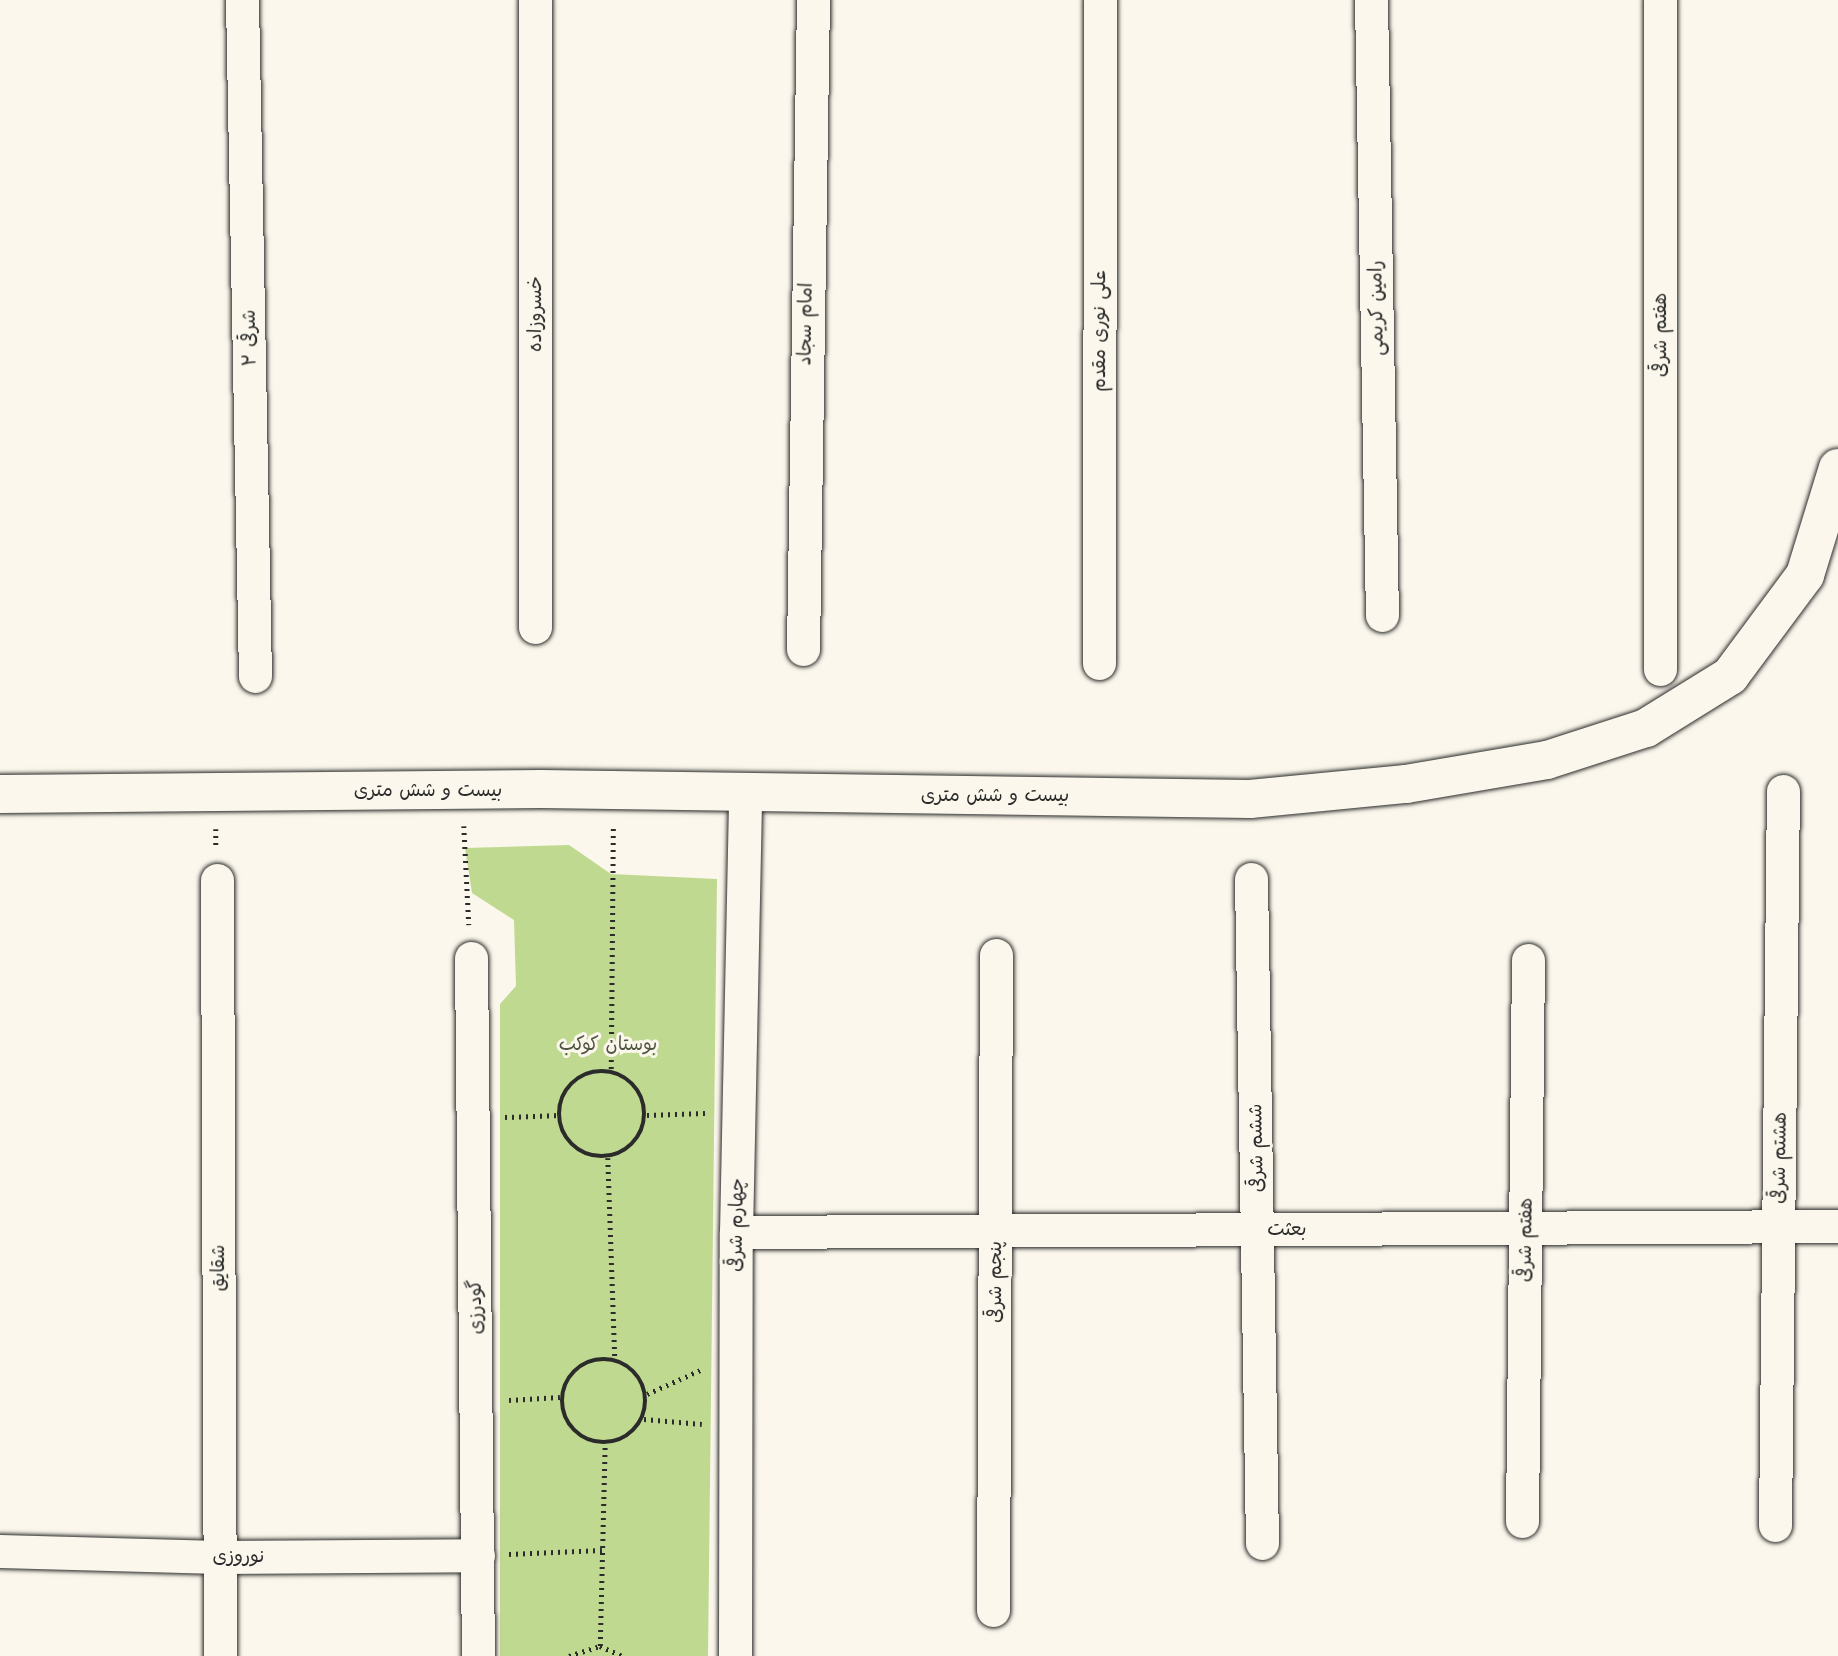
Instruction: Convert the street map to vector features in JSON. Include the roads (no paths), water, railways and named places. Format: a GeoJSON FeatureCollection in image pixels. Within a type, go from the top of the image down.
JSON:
{"type":"FeatureCollection","features":[{"type":"Feature","properties":{"kind":"street","name":"۲ شرقی"},"geometry":{"type":"LineString","coordinates":[[242,0],[255,676]]}},
{"type":"Feature","properties":{"kind":"street","name":"خسروزاده"},"geometry":{"type":"LineString","coordinates":[[535,0],[535,628]]}},
{"type":"Feature","properties":{"kind":"street","name":"امام سجاد"},"geometry":{"type":"LineString","coordinates":[[803,649],[813,0]]}},
{"type":"Feature","properties":{"kind":"street","name":"علی نوری مقدم"},"geometry":{"type":"LineString","coordinates":[[1099,663],[1100,0]]}},
{"type":"Feature","properties":{"kind":"street","name":"رامین کریمی"},"geometry":{"type":"LineString","coordinates":[[1371,0],[1382,615]]}},
{"type":"Feature","properties":{"kind":"street","name":"هفتم شرقی"},"geometry":{"type":"LineString","coordinates":[[1660,0],[1660,669]]}},
{"type":"Feature","properties":{"kind":"street","name":"بیست و شش متری"},"geometry":{"type":"LineString","coordinates":[[0,794],[215,790],[462,790],[1250,799],[1406,784],[1547,760],[1646,728],[1730,676],[1805,575],[1838,468]]}},
{"type":"Feature","properties":{"kind":"street","name":"هشتم شرقی"},"geometry":{"type":"LineString","coordinates":[[1775,1525],[1783,791]]}},
{"type":"Feature","properties":{"kind":"street","name":"چهارم شرقی"},"geometry":{"type":"LineString","coordinates":[[735,1656],[736,1232],[745,793]]}},
{"type":"Feature","properties":{"kind":"street","name":"ششم شرقی"},"geometry":{"type":"LineString","coordinates":[[1251,879],[1262,1543]]}},
{"type":"Feature","properties":{"kind":"street","name":"شقایق"},"geometry":{"type":"LineString","coordinates":[[217,880],[219,1656]]}},
{"type":"Feature","properties":{"kind":"street","name":"پنجم شرقی"},"geometry":{"type":"LineString","coordinates":[[993,1610],[996,955]]}},
{"type":"Feature","properties":{"kind":"street","name":"گودرزی"},"geometry":{"type":"LineString","coordinates":[[471,958],[478,1656]]}},
{"type":"Feature","properties":{"kind":"street","name":"هفتم شرقی"},"geometry":{"type":"LineString","coordinates":[[1521,1521],[1528,960]]}},
{"type":"Feature","properties":{"kind":"street","name":"بعثت"},"geometry":{"type":"LineString","coordinates":[[736,1232],[1838,1226]]}},
{"type":"Feature","properties":{"kind":"street","name":"نوروزی"},"geometry":{"type":"LineString","coordinates":[[0,1551],[219,1557],[478,1555]]}},
{"type":"Feature","properties":{"kind":"park label","name":"بوستان کوکب"},"geometry":{"type":"Point","coordinates":[608,1044]}}]}
